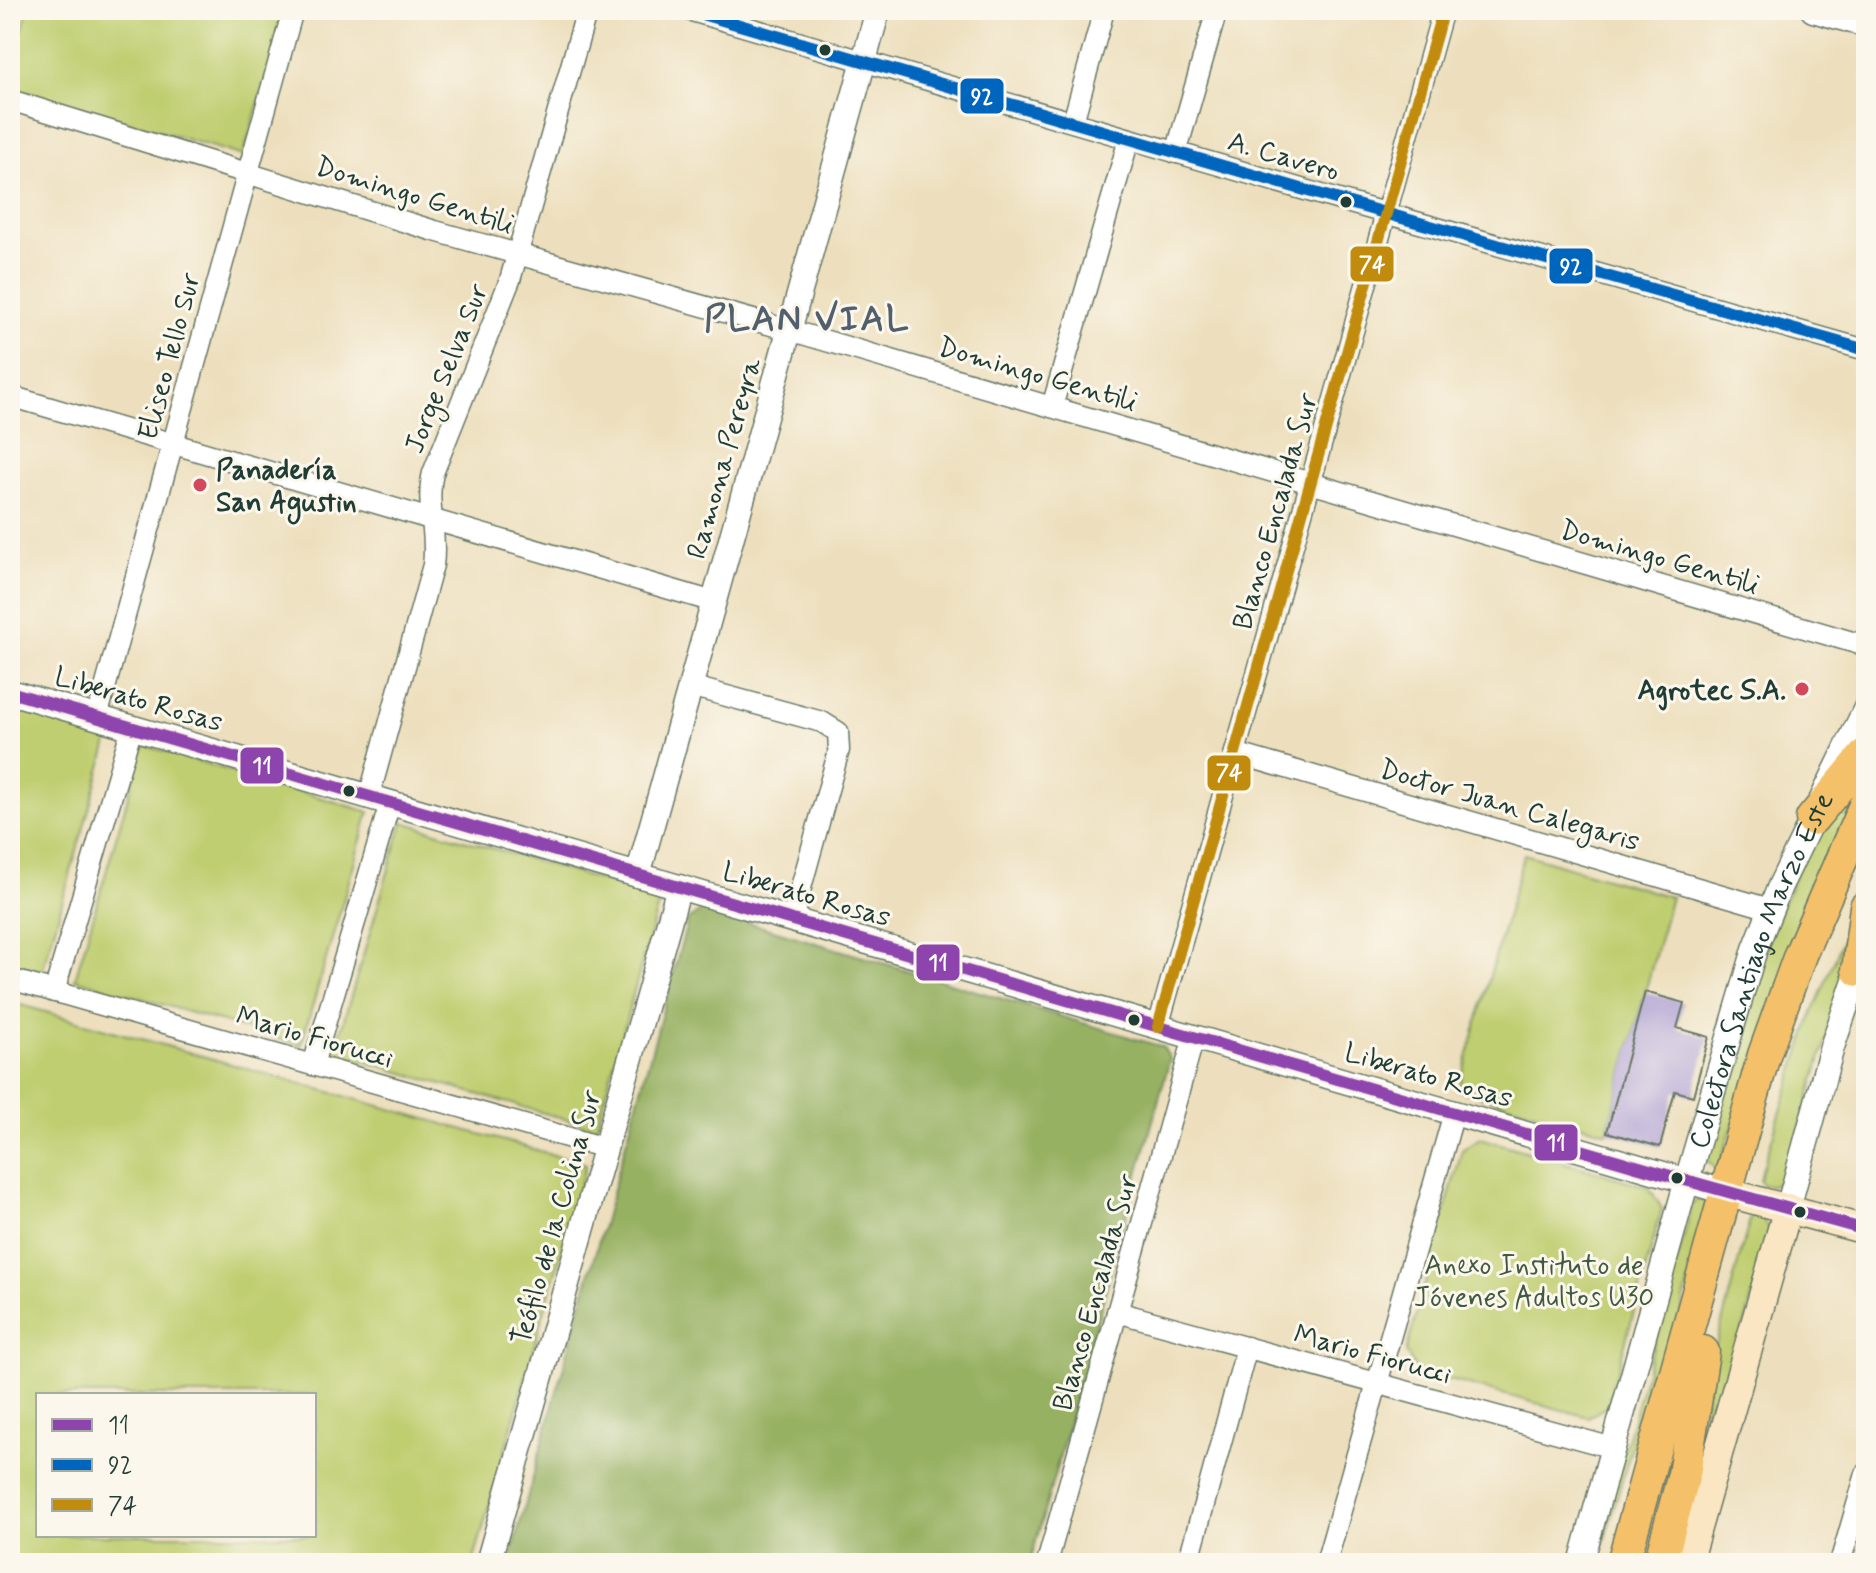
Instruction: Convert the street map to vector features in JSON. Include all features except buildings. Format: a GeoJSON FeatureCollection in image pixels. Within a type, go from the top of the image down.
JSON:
{"type":"FeatureCollection","features":[{"type":"Feature","properties":{"kind":"highway"},"geometry":{"type":"LineString","coordinates":[[1812,819],[1866,754]]}},
{"type":"Feature","properties":{"kind":"highway"},"geometry":{"type":"LineString","coordinates":[[1623,1563],[1694,1343],[1735,1194],[1775,1021],[1810,930],[1866,803]]}},
{"type":"Feature","properties":{"kind":"highway"},"geometry":{"type":"LineString","coordinates":[[1735,1194],[1804,1005],[1866,854]]}},
{"type":"Feature","properties":{"kind":"highway"},"geometry":{"type":"LineString","coordinates":[[1862,960],[1866,907]]}},
{"type":"Feature","properties":{"kind":"highway"},"geometry":{"type":"LineString","coordinates":[[1605,1563],[1640,1443],[1694,1343]]}},
{"type":"Feature","properties":{"kind":"highway"},"geometry":{"type":"LineString","coordinates":[[1645,1563],[1694,1343]]}},
{"type":"Feature","properties":{"kind":"highway"},"geometry":{"type":"LineString","coordinates":[[1660,1563],[1685,1466],[1694,1343]]}},
{"type":"Feature","properties":{"kind":"main road"},"geometry":{"type":"LineString","coordinates":[[1735,1194],[1866,1230]]}},
{"type":"Feature","properties":{"kind":"main road"},"geometry":{"type":"LineString","coordinates":[[1687,1563],[1788,1208]]}},
{"type":"Feature","properties":{"kind":"street","name":"Eliseo Tello Sur"},"geometry":{"type":"LineString","coordinates":[[97,717],[293,10]]}},
{"type":"Feature","properties":{"kind":"street","name":"Jorge Selva Sur"},"geometry":{"type":"LineString","coordinates":[[313,1065],[380,800],[433,565],[435,552],[430,488],[433,473],[506,292],[587,10]]}},
{"type":"Feature","properties":{"kind":"street","name":"A. Cavero"},"geometry":{"type":"LineString","coordinates":[[688,10],[1386,214],[1866,350]]}},
{"type":"Feature","properties":{"kind":"street","name":"Ramona Pereyra"},"geometry":{"type":"LineString","coordinates":[[638,875],[878,10]]}},
{"type":"Feature","properties":{"kind":"street"},"geometry":{"type":"LineString","coordinates":[[1073,122],[1104,10]]}},
{"type":"Feature","properties":{"kind":"street"},"geometry":{"type":"LineString","coordinates":[[1176,153],[1217,10]]}},
{"type":"Feature","properties":{"kind":"street","name":"Blanco Encalada Sur"},"geometry":{"type":"LineString","coordinates":[[1158,1027],[1443,10]]}},
{"type":"Feature","properties":{"kind":"street"},"geometry":{"type":"LineString","coordinates":[[1813,10],[1866,25]]}},
{"type":"Feature","properties":{"kind":"street","name":"Domingo Gentili"},"geometry":{"type":"LineString","coordinates":[[10,100],[414,225],[789,330],[1866,646]]}},
{"type":"Feature","properties":{"kind":"street"},"geometry":{"type":"LineString","coordinates":[[1052,407],[1129,139]]}},
{"type":"Feature","properties":{"kind":"street"},"geometry":{"type":"LineString","coordinates":[[10,396],[714,602]]}},
{"type":"Feature","properties":{"kind":"street"},"geometry":{"type":"LineString","coordinates":[[690,686],[822,722],[838,732],[839,750],[792,920]]}},
{"type":"Feature","properties":{"kind":"street","name":"Liberato Rosas"},"geometry":{"type":"LineString","coordinates":[[10,692],[1735,1194]]}},
{"type":"Feature","properties":{"kind":"street","name":"Colectora Santiago Marzo Este"},"geometry":{"type":"LineString","coordinates":[[1581,1563],[1687,1180],[1755,949],[1770,909],[1866,708]]}},
{"type":"Feature","properties":{"kind":"street"},"geometry":{"type":"LineString","coordinates":[[54,992],[132,727]]}},
{"type":"Feature","properties":{"kind":"street","name":"Doctor Juan Calegaris"},"geometry":{"type":"LineString","coordinates":[[1235,753],[1770,909]]}},
{"type":"Feature","properties":{"kind":"street","name":"Teófilo de la Colina Sur"},"geometry":{"type":"LineString","coordinates":[[488,1563],[679,887]]}},
{"type":"Feature","properties":{"kind":"street"},"geometry":{"type":"LineString","coordinates":[[1788,1208],[1824,1071],[1862,960]]}},
{"type":"Feature","properties":{"kind":"street","name":"Mario Fiorucci"},"geometry":{"type":"LineString","coordinates":[[10,979],[605,1148]]}},
{"type":"Feature","properties":{"kind":"street","name":"Blanco Encalada Sur"},"geometry":{"type":"LineString","coordinates":[[1047,1563],[1194,1037]]}},
{"type":"Feature","properties":{"kind":"street"},"geometry":{"type":"LineString","coordinates":[[1326,1563],[1454,1113]]}},
{"type":"Feature","properties":{"kind":"street","name":"Mario Fiorucci"},"geometry":{"type":"LineString","coordinates":[[1117,1312],[1613,1448]]}},
{"type":"Feature","properties":{"kind":"street"},"geometry":{"type":"LineString","coordinates":[[1188,1563],[1247,1347]]}},
{"type":"Feature","properties":{"kind":"street"},"geometry":{"type":"LineString","coordinates":[[1840,1563],[1866,1474]]}},
{"type":"Feature","properties":{"kind":"green space"},"geometry":{"type":"Polygon","coordinates":[[[28,10],[286,10],[243,156],[10,87],[10,72],[28,10]]]}},
{"type":"Feature","properties":{"kind":"green space"},"geometry":{"type":"Polygon","coordinates":[[[10,706],[110,736],[42,972],[10,963],[10,706]]]}},
{"type":"Feature","properties":{"kind":"green space"},"geometry":{"type":"Polygon","coordinates":[[[143,745],[369,812],[301,1045],[75,979],[143,745]]]}},
{"type":"Feature","properties":{"kind":"green space"},"geometry":{"type":"Polygon","coordinates":[[[1866,765],[1866,781],[1811,901],[1717,1171],[1705,1158],[1762,954],[1809,843],[1866,765]]]}},
{"type":"Feature","properties":{"kind":"green space"},"geometry":{"type":"Polygon","coordinates":[[[403,822],[660,898],[596,1128],[334,1053],[403,822]]]}},
{"type":"Feature","properties":{"kind":"green space"},"geometry":{"type":"Polygon","coordinates":[[[1524,854],[1671,897],[1607,1132],[1458,1090],[1524,854]]]}},
{"type":"Feature","properties":{"kind":"green space"},"geometry":{"type":"Polygon","coordinates":[[[1859,900],[1841,990],[1785,1179],[1773,1185],[1763,1185],[1760,1181],[1762,1170],[1813,1012],[1859,900]]]}},
{"type":"Feature","properties":{"kind":"green space"},"geometry":{"type":"Polygon","coordinates":[[[703,909],[1163,1047],[1170,1059],[1030,1563],[509,1563],[688,920],[703,909]]]}},
{"type":"Feature","properties":{"kind":"green space"},"geometry":{"type":"Polygon","coordinates":[[[10,1002],[586,1164],[473,1563],[10,1563],[10,1002]]]}},
{"type":"Feature","properties":{"kind":"green space","name":"Anexo Instituto de Jóvenes Adultos U30"},"geometry":{"type":"Polygon","coordinates":[[[1480,1138],[1649,1187],[1662,1209],[1608,1406],[1588,1417],[1416,1371],[1406,1352],[1462,1150],[1480,1138]]]}},
{"type":"Feature","properties":{"kind":"green space"},"geometry":{"type":"Polygon","coordinates":[[[1708,1200],[1676,1334],[1635,1435],[1598,1563],[1593,1563],[1693,1203],[1708,1200]]]}},
{"type":"Feature","properties":{"kind":"green space"},"geometry":{"type":"Polygon","coordinates":[[[1754,1215],[1763,1219],[1770,1233],[1678,1563],[1714,1352],[1750,1219],[1754,1215]]]}},
{"type":"Feature","properties":{"kind":"transit line","name":"92"},"geometry":{"type":"LineString","coordinates":[[688,10],[1866,350]]}},
{"type":"Feature","properties":{"kind":"transit line","name":"74"},"geometry":{"type":"LineString","coordinates":[[1158,1027],[1443,10]]}},
{"type":"Feature","properties":{"kind":"transit line","name":"11"},"geometry":{"type":"LineString","coordinates":[[10,692],[1667,1175],[1866,1230]]}},
{"type":"Feature","properties":{"kind":"place","name":"Panadería San Agustin"},"geometry":{"type":"Point","coordinates":[200,485]}},
{"type":"Feature","properties":{"kind":"place","name":"Agrotec S.A."},"geometry":{"type":"Point","coordinates":[1802,689]}},
{"type":"Feature","properties":{"kind":"district","name":"PLAN VIAL"},"geometry":{"type":"Point","coordinates":[807,317]}}]}
